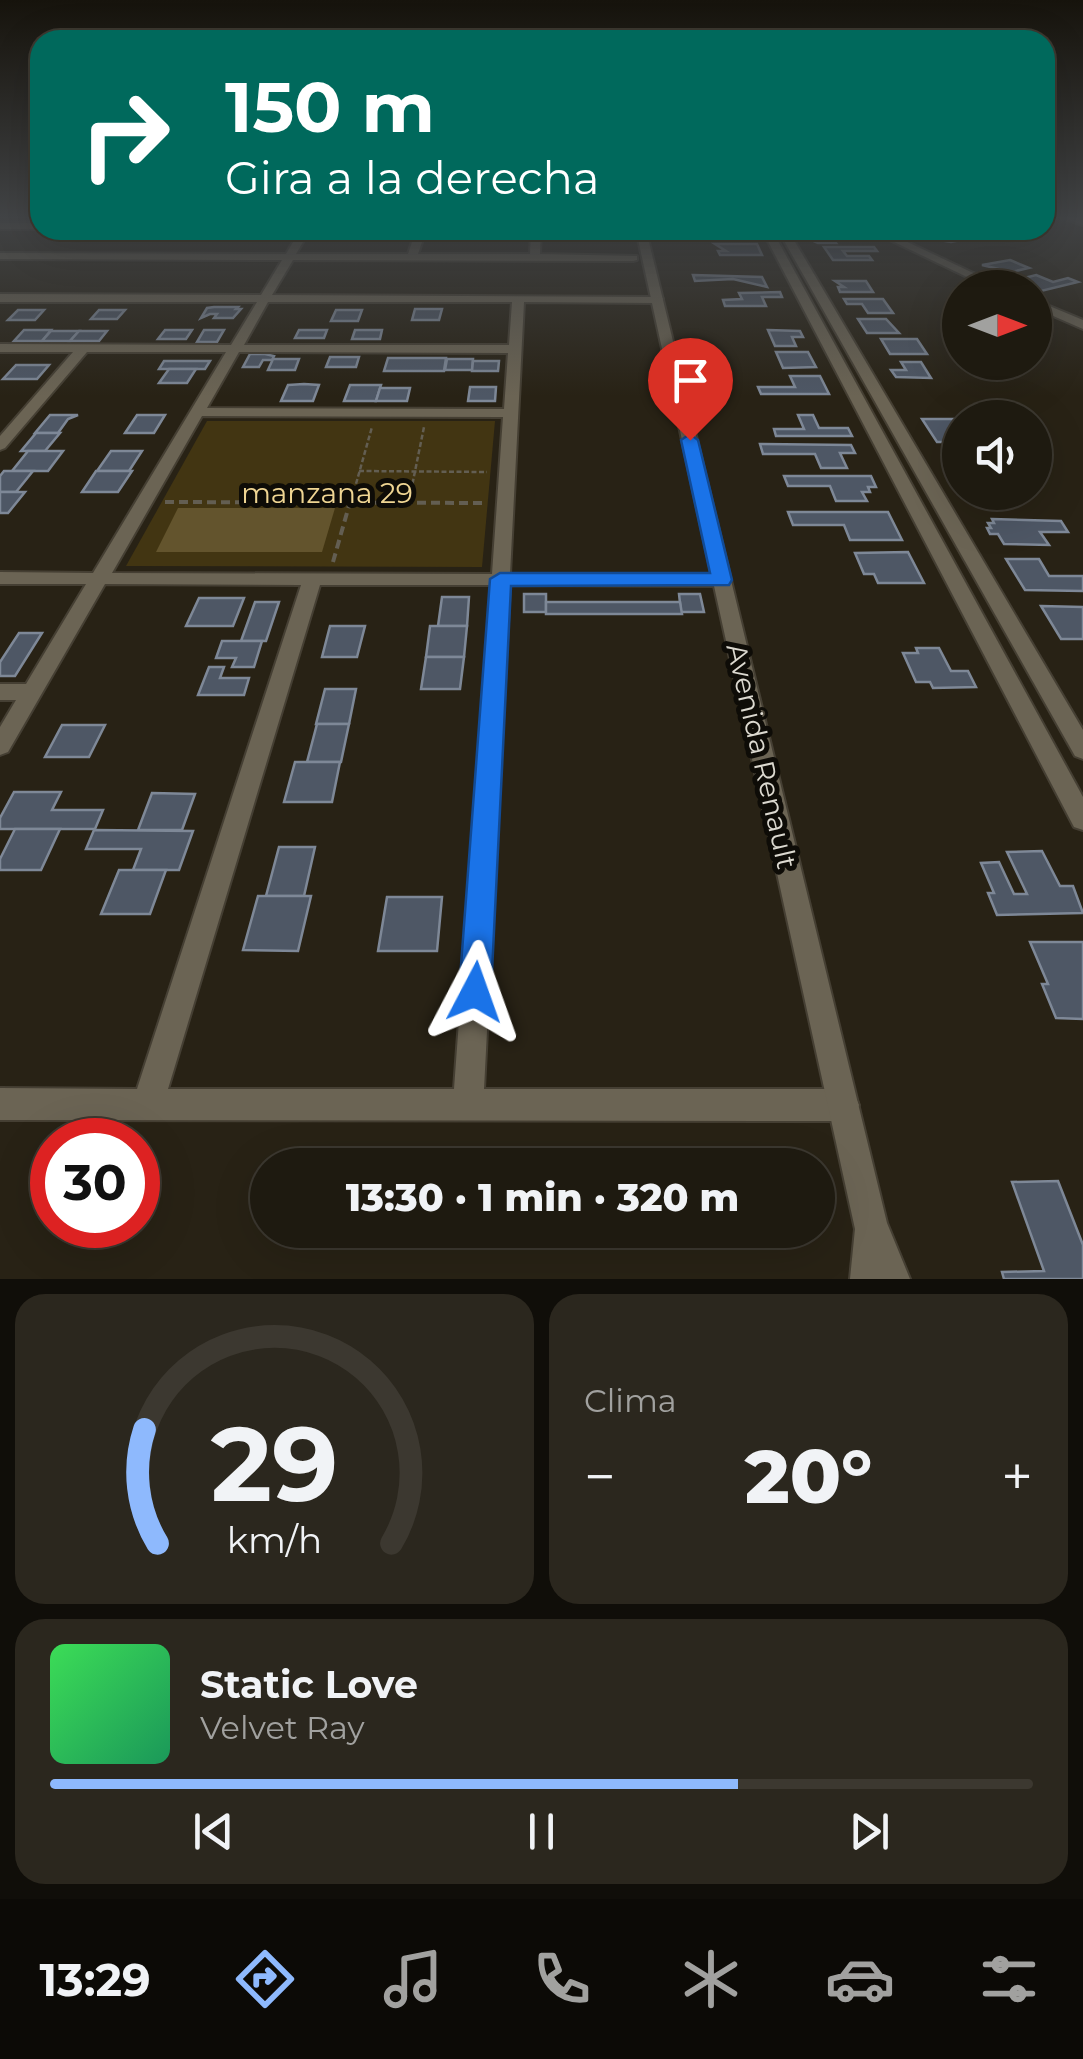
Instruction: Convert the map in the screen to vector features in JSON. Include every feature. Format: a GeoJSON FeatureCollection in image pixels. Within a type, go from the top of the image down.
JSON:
{"type":"FeatureCollection","features":[{"type":"Feature","properties":{"kind":"street"},"geometry":{"type":"LineString","coordinates":[[0,746],[277,277]]}},
{"type":"Feature","properties":{"kind":"street","name":"Avenida Renault"},"geometry":{"type":"LineString","coordinates":[[652,277],[870,1223],[892,1279]]}},
{"type":"Feature","properties":{"kind":"street"},"geometry":{"type":"LineString","coordinates":[[792,277],[1083,820]]}},
{"type":"Feature","properties":{"kind":"street"},"geometry":{"type":"LineString","coordinates":[[810,277],[1083,750]]}},
{"type":"Feature","properties":{"kind":"street"},"geometry":{"type":"LineString","coordinates":[[0,298],[657,299]]}},
{"type":"Feature","properties":{"kind":"street"},"geometry":{"type":"LineString","coordinates":[[468,1105],[518,299]]}},
{"type":"Feature","properties":{"kind":"street"},"geometry":{"type":"LineString","coordinates":[[1052,311],[1083,325]]}},
{"type":"Feature","properties":{"kind":"street"},"geometry":{"type":"LineString","coordinates":[[0,348],[515,349]]}},
{"type":"Feature","properties":{"kind":"street"},"geometry":{"type":"LineString","coordinates":[[0,445],[84,348]]}},
{"type":"Feature","properties":{"kind":"street"},"geometry":{"type":"LineString","coordinates":[[197,412],[511,413]]}},
{"type":"Feature","properties":{"kind":"street"},"geometry":{"type":"LineString","coordinates":[[0,578],[722,580]]}},
{"type":"Feature","properties":{"kind":"street"},"geometry":{"type":"LineString","coordinates":[[148,1104],[320,578]]}},
{"type":"Feature","properties":{"kind":"street"},"geometry":{"type":"LineString","coordinates":[[0,692],[32,692]]}},
{"type":"Feature","properties":{"kind":"street"},"geometry":{"type":"LineString","coordinates":[[0,1104],[843,1105]]}},
{"type":"Feature","properties":{"kind":"street"},"geometry":{"type":"LineString","coordinates":[[868,1279],[870,1223]]}},
{"type":"Feature","properties":{"kind":"path"},"geometry":{"type":"LineString","coordinates":[[320,578],[350,502],[376,412]]}},
{"type":"Feature","properties":{"kind":"path"},"geometry":{"type":"LineString","coordinates":[[409,502],[428,413]]}},
{"type":"Feature","properties":{"kind":"path"},"geometry":{"type":"LineString","coordinates":[[359,471],[507,472]]}},
{"type":"Feature","properties":{"kind":"path"},"geometry":{"type":"LineString","coordinates":[[144,502],[505,503]]}},
{"type":"Feature","properties":{"kind":"green space","name":"manzana 29"},"geometry":{"type":"Polygon","coordinates":[[[207,421],[495,421],[482,567],[126,566],[207,421]]]}},
{"type":"Feature","properties":{"kind":"shaded area"},"geometry":{"type":"Polygon","coordinates":[[[178,508],[335,508],[322,552],[156,552],[178,508]]]}},
{"type":"Feature","properties":{"kind":"building"},"geometry":{"type":"Polygon","coordinates":[[[694,277],[762,277],[767,287],[733,279],[695,281],[694,277]]]}},
{"type":"Feature","properties":{"kind":"building"},"geometry":{"type":"Polygon","coordinates":[[[1068,278],[1078,282],[1052,288],[1052,282],[1068,278]]]}},
{"type":"Feature","properties":{"kind":"building"},"geometry":{"type":"Polygon","coordinates":[[[835,281],[866,281],[873,292],[840,292],[838,287],[844,287],[835,281]]]}},
{"type":"Feature","properties":{"kind":"building"},"geometry":{"type":"Polygon","coordinates":[[[780,292],[782,297],[762,297],[766,306],[725,306],[723,300],[742,299],[739,293],[780,292]]]}},
{"type":"Feature","properties":{"kind":"building"},"geometry":{"type":"Polygon","coordinates":[[[844,299],[883,299],[893,313],[868,313],[862,304],[847,304],[844,299]]]}},
{"type":"Feature","properties":{"kind":"building"},"geometry":{"type":"Polygon","coordinates":[[[207,308],[241,309],[233,318],[214,318],[217,314],[210,314],[201,318],[207,308]]]}},
{"type":"Feature","properties":{"kind":"building"},"geometry":{"type":"Polygon","coordinates":[[[415,309],[442,309],[439,320],[412,320],[415,309]]]}},
{"type":"Feature","properties":{"kind":"building"},"geometry":{"type":"Polygon","coordinates":[[[18,310],[44,310],[35,320],[8,320],[18,310]]]}},
{"type":"Feature","properties":{"kind":"building"},"geometry":{"type":"Polygon","coordinates":[[[99,310],[125,310],[117,319],[91,319],[99,310]]]}},
{"type":"Feature","properties":{"kind":"building"},"geometry":{"type":"Polygon","coordinates":[[[336,310],[362,310],[358,321],[331,321],[336,310]]]}},
{"type":"Feature","properties":{"kind":"building"},"geometry":{"type":"Polygon","coordinates":[[[858,319],[886,319],[899,333],[867,333],[858,319]]]}},
{"type":"Feature","properties":{"kind":"building"},"geometry":{"type":"Polygon","coordinates":[[[24,330],[51,330],[42,341],[14,341],[24,330]]]}},
{"type":"Feature","properties":{"kind":"building"},"geometry":{"type":"Polygon","coordinates":[[[165,330],[192,330],[186,339],[158,339],[165,330]]]}},
{"type":"Feature","properties":{"kind":"building"},"geometry":{"type":"Polygon","coordinates":[[[204,330],[224,330],[217,342],[197,342],[204,330]]]}},
{"type":"Feature","properties":{"kind":"building"},"geometry":{"type":"Polygon","coordinates":[[[299,330],[327,330],[324,338],[295,338],[299,330]]]}},
{"type":"Feature","properties":{"kind":"building"},"geometry":{"type":"Polygon","coordinates":[[[355,330],[382,330],[380,339],[352,339],[355,330]]]}},
{"type":"Feature","properties":{"kind":"building"},"geometry":{"type":"Polygon","coordinates":[[[768,330],[800,331],[803,337],[792,337],[796,346],[775,346],[768,330]]]}},
{"type":"Feature","properties":{"kind":"building"},"geometry":{"type":"Polygon","coordinates":[[[51,331],[79,331],[70,341],[42,341],[51,331]]]}},
{"type":"Feature","properties":{"kind":"building"},"geometry":{"type":"Polygon","coordinates":[[[79,331],[107,331],[99,341],[70,341],[79,331]]]}},
{"type":"Feature","properties":{"kind":"building"},"geometry":{"type":"Polygon","coordinates":[[[881,339],[917,339],[927,354],[890,354],[881,339]]]}},
{"type":"Feature","properties":{"kind":"building"},"geometry":{"type":"Polygon","coordinates":[[[776,352],[808,352],[816,367],[783,368],[776,352]]]}},
{"type":"Feature","properties":{"kind":"building"},"geometry":{"type":"Polygon","coordinates":[[[250,354],[274,356],[272,360],[263,360],[259,367],[243,367],[250,354]]]}},
{"type":"Feature","properties":{"kind":"building"},"geometry":{"type":"Polygon","coordinates":[[[330,357],[359,357],[356,367],[326,367],[330,357]]]}},
{"type":"Feature","properties":{"kind":"building"},"geometry":{"type":"Polygon","coordinates":[[[388,358],[446,358],[444,371],[384,371],[388,358]]]}},
{"type":"Feature","properties":{"kind":"building"},"geometry":{"type":"Polygon","coordinates":[[[273,359],[299,359],[295,370],[268,370],[273,359]]]}},
{"type":"Feature","properties":{"kind":"building"},"geometry":{"type":"Polygon","coordinates":[[[447,359],[473,359],[472,370],[445,370],[447,359]]]}},
{"type":"Feature","properties":{"kind":"building"},"geometry":{"type":"Polygon","coordinates":[[[164,361],[210,361],[205,369],[159,369],[164,361]]]}},
{"type":"Feature","properties":{"kind":"building"},"geometry":{"type":"Polygon","coordinates":[[[473,361],[499,361],[498,371],[472,371],[473,361]]]}},
{"type":"Feature","properties":{"kind":"building"},"geometry":{"type":"Polygon","coordinates":[[[901,362],[921,362],[931,378],[896,377],[891,370],[906,370],[901,362]]]}},
{"type":"Feature","properties":{"kind":"building"},"geometry":{"type":"Polygon","coordinates":[[[16,365],[49,365],[37,379],[3,379],[16,365]]]}},
{"type":"Feature","properties":{"kind":"building"},"geometry":{"type":"Polygon","coordinates":[[[169,369],[196,369],[187,383],[159,383],[169,369]]]}},
{"type":"Feature","properties":{"kind":"building"},"geometry":{"type":"Polygon","coordinates":[[[790,376],[820,376],[829,394],[761,394],[758,387],[795,387],[790,376]]]}},
{"type":"Feature","properties":{"kind":"building"},"geometry":{"type":"Polygon","coordinates":[[[288,385],[319,385],[313,401],[281,401],[288,385]]]}},
{"type":"Feature","properties":{"kind":"building"},"geometry":{"type":"Polygon","coordinates":[[[350,385],[381,385],[376,401],[344,401],[350,385]]]}},
{"type":"Feature","properties":{"kind":"building"},"geometry":{"type":"Polygon","coordinates":[[[470,387],[496,387],[495,401],[468,401],[470,387]]]}},
{"type":"Feature","properties":{"kind":"building"},"geometry":{"type":"Polygon","coordinates":[[[380,388],[410,388],[407,401],[376,401],[380,388]]]}},
{"type":"Feature","properties":{"kind":"building"},"geometry":{"type":"Polygon","coordinates":[[[50,415],[78,415],[68,419],[58,433],[35,433],[50,415]]]}},
{"type":"Feature","properties":{"kind":"building"},"geometry":{"type":"Polygon","coordinates":[[[137,415],[165,415],[154,433],[125,433],[137,415]]]}},
{"type":"Feature","properties":{"kind":"building"},"geometry":{"type":"Polygon","coordinates":[[[798,415],[813,415],[819,428],[848,428],[852,436],[776,436],[774,429],[804,429],[798,415]]]}},
{"type":"Feature","properties":{"kind":"building"},"geometry":{"type":"Polygon","coordinates":[[[922,419],[942,419],[942,442],[937,442],[922,419]]]}},
{"type":"Feature","properties":{"kind":"building"},"geometry":{"type":"Polygon","coordinates":[[[36,433],[60,433],[45,451],[21,451],[36,433]]]}},
{"type":"Feature","properties":{"kind":"building"},"geometry":{"type":"Polygon","coordinates":[[[760,444],[851,445],[855,453],[840,453],[847,468],[821,468],[815,454],[763,454],[760,444]]]}},
{"type":"Feature","properties":{"kind":"building"},"geometry":{"type":"Polygon","coordinates":[[[28,451],[63,451],[48,471],[12,471],[28,451]]]}},
{"type":"Feature","properties":{"kind":"building"},"geometry":{"type":"Polygon","coordinates":[[[111,451],[142,451],[129,471],[97,471],[111,451]]]}},
{"type":"Feature","properties":{"kind":"building"},"geometry":{"type":"Polygon","coordinates":[[[4,471],[33,471],[16,492],[0,492],[4,471]]]}},
{"type":"Feature","properties":{"kind":"building"},"geometry":{"type":"Polygon","coordinates":[[[96,471],[132,471],[118,492],[82,492],[96,471]]]}},
{"type":"Feature","properties":{"kind":"building"},"geometry":{"type":"Polygon","coordinates":[[[784,476],[871,476],[876,487],[862,492],[867,501],[836,501],[830,486],[788,486],[784,476]]]}},
{"type":"Feature","properties":{"kind":"building"},"geometry":{"type":"Polygon","coordinates":[[[0,492],[25,492],[8,513],[0,513],[0,492]]]}},
{"type":"Feature","properties":{"kind":"building"},"geometry":{"type":"Polygon","coordinates":[[[788,512],[888,512],[902,540],[850,540],[844,525],[793,525],[788,512]]]}},
{"type":"Feature","properties":{"kind":"building"},"geometry":{"type":"Polygon","coordinates":[[[992,519],[1061,521],[1068,532],[1040,532],[1049,545],[1004,544],[998,534],[990,534],[987,528],[991,528],[988,523],[994,523],[992,519]]]}},
{"type":"Feature","properties":{"kind":"building"},"geometry":{"type":"Polygon","coordinates":[[[908,552],[924,583],[878,583],[874,574],[864,574],[855,553],[908,552]]]}},
{"type":"Feature","properties":{"kind":"building"},"geometry":{"type":"Polygon","coordinates":[[[1006,559],[1039,559],[1049,576],[1083,576],[1083,591],[1025,590],[1006,559]]]}},
{"type":"Feature","properties":{"kind":"building"},"geometry":{"type":"Polygon","coordinates":[[[524,594],[546,594],[546,612],[524,612],[524,594]]]}},
{"type":"Feature","properties":{"kind":"building"},"geometry":{"type":"Polygon","coordinates":[[[679,594],[700,594],[704,612],[681,612],[679,594]]]}},
{"type":"Feature","properties":{"kind":"building"},"geometry":{"type":"Polygon","coordinates":[[[442,597],[469,597],[467,626],[438,626],[442,597]]]}},
{"type":"Feature","properties":{"kind":"building"},"geometry":{"type":"Polygon","coordinates":[[[199,598],[244,598],[233,626],[186,626],[199,598]]]}},
{"type":"Feature","properties":{"kind":"building"},"geometry":{"type":"Polygon","coordinates":[[[255,602],[279,602],[266,641],[241,641],[255,602]]]}},
{"type":"Feature","properties":{"kind":"building"},"geometry":{"type":"Polygon","coordinates":[[[546,602],[680,602],[682,614],[546,614],[546,602]]]}},
{"type":"Feature","properties":{"kind":"building"},"geometry":{"type":"Polygon","coordinates":[[[1041,606],[1083,607],[1083,639],[1061,639],[1041,606]]]}},
{"type":"Feature","properties":{"kind":"building"},"geometry":{"type":"Polygon","coordinates":[[[330,626],[365,626],[357,657],[322,657],[330,626]]]}},
{"type":"Feature","properties":{"kind":"building"},"geometry":{"type":"Polygon","coordinates":[[[430,626],[467,626],[464,657],[426,657],[430,626]]]}},
{"type":"Feature","properties":{"kind":"building"},"geometry":{"type":"Polygon","coordinates":[[[19,633],[42,633],[15,676],[0,676],[0,662],[19,633]]]}},
{"type":"Feature","properties":{"kind":"building"},"geometry":{"type":"Polygon","coordinates":[[[222,641],[262,641],[254,667],[232,667],[236,658],[216,658],[222,641]]]}},
{"type":"Feature","properties":{"kind":"building"},"geometry":{"type":"Polygon","coordinates":[[[916,648],[939,648],[951,671],[968,671],[976,687],[933,688],[930,682],[916,682],[903,653],[918,653],[916,648]]]}},
{"type":"Feature","properties":{"kind":"building"},"geometry":{"type":"Polygon","coordinates":[[[426,657],[464,657],[460,689],[421,689],[426,657]]]}},
{"type":"Feature","properties":{"kind":"building"},"geometry":{"type":"Polygon","coordinates":[[[209,667],[224,667],[220,678],[249,678],[244,695],[198,695],[209,667]]]}},
{"type":"Feature","properties":{"kind":"building"},"geometry":{"type":"Polygon","coordinates":[[[325,689],[356,689],[349,724],[316,724],[325,689]]]}},
{"type":"Feature","properties":{"kind":"building"},"geometry":{"type":"Polygon","coordinates":[[[317,724],[349,724],[341,762],[307,762],[317,724]]]}},
{"type":"Feature","properties":{"kind":"building"},"geometry":{"type":"Polygon","coordinates":[[[62,725],[105,725],[89,757],[45,757],[62,725]]]}},
{"type":"Feature","properties":{"kind":"building"},"geometry":{"type":"Polygon","coordinates":[[[295,762],[340,762],[332,802],[284,802],[295,762]]]}},
{"type":"Feature","properties":{"kind":"building"},"geometry":{"type":"Polygon","coordinates":[[[14,792],[61,792],[52,810],[103,810],[95,829],[0,829],[0,818],[14,792]]]}},
{"type":"Feature","properties":{"kind":"building"},"geometry":{"type":"Polygon","coordinates":[[[152,793],[195,794],[182,830],[138,830],[152,793]]]}},
{"type":"Feature","properties":{"kind":"building"},"geometry":{"type":"Polygon","coordinates":[[[15,829],[60,829],[41,870],[0,870],[0,859],[15,829]]]}},
{"type":"Feature","properties":{"kind":"building"},"geometry":{"type":"Polygon","coordinates":[[[94,830],[193,831],[179,870],[133,870],[141,849],[86,849],[94,830]]]}},
{"type":"Feature","properties":{"kind":"building"},"geometry":{"type":"Polygon","coordinates":[[[279,847],[315,847],[304,896],[266,896],[279,847]]]}},
{"type":"Feature","properties":{"kind":"building"},"geometry":{"type":"Polygon","coordinates":[[[1042,851],[1060,886],[1073,886],[1083,913],[997,915],[988,893],[994,893],[981,863],[999,862],[1014,894],[1027,894],[1007,852],[1042,851]]]}},
{"type":"Feature","properties":{"kind":"building"},"geometry":{"type":"Polygon","coordinates":[[[119,870],[166,870],[150,914],[101,914],[119,870]]]}},
{"type":"Feature","properties":{"kind":"building"},"geometry":{"type":"Polygon","coordinates":[[[258,896],[311,896],[298,951],[243,950],[258,896]]]}},
{"type":"Feature","properties":{"kind":"building"},"geometry":{"type":"Polygon","coordinates":[[[387,897],[442,897],[437,951],[378,951],[387,897]]]}},
{"type":"Feature","properties":{"kind":"building"},"geometry":{"type":"Polygon","coordinates":[[[1030,942],[1083,942],[1083,1019],[1056,1018],[1042,984],[1048,984],[1030,942]]]}},
{"type":"Feature","properties":{"kind":"building"},"geometry":{"type":"Polygon","coordinates":[[[1058,1181],[1083,1245],[1083,1279],[1004,1279],[1002,1272],[1044,1271],[1012,1182],[1058,1181]]]}},
{"type":"Feature","properties":{"kind":"route"},"geometry":{"type":"LineString","coordinates":[[475,992],[500,579],[722,580],[690,440]]}}]}
